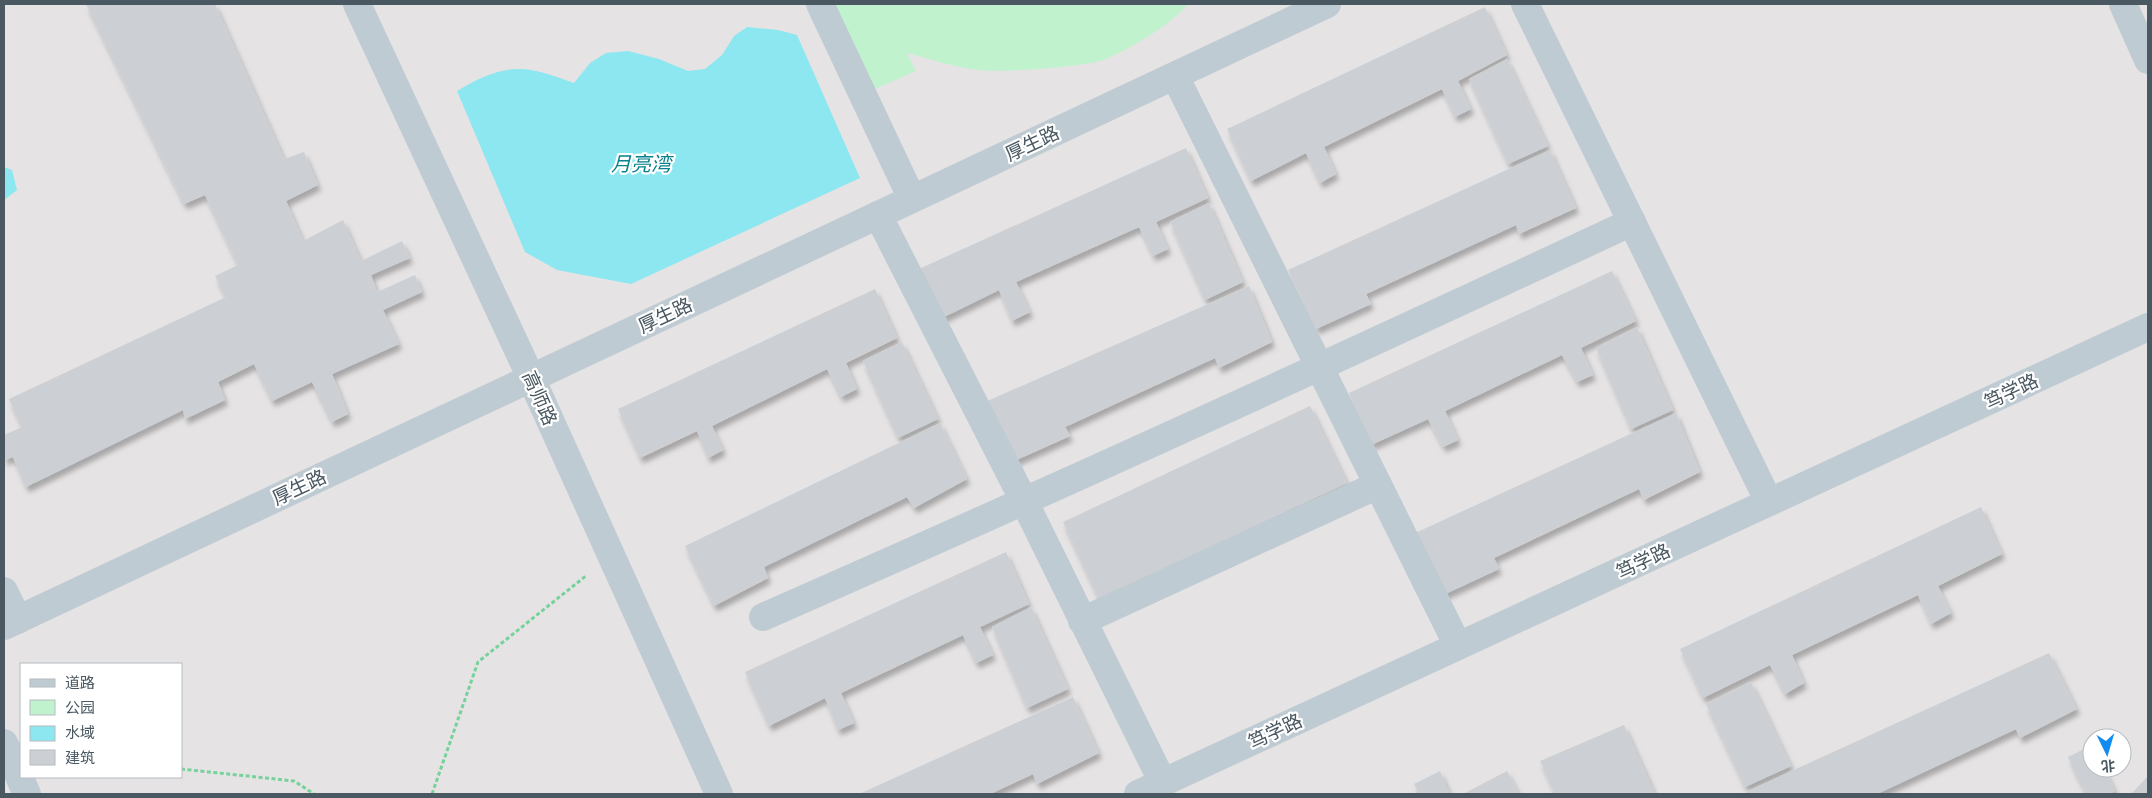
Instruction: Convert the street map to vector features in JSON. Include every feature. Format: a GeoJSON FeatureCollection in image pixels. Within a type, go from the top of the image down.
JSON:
{"type":"FeatureCollection","features":[{"type":"Feature","properties":{"kind":"street","name":"高师路"},"geometry":{"type":"LineString","coordinates":[[357,4],[531,378],[719,794]]}},
{"type":"Feature","properties":{"kind":"street"},"geometry":{"type":"LineString","coordinates":[[820,4],[912,199]]}},
{"type":"Feature","properties":{"kind":"street","name":"厚生路"},"geometry":{"type":"LineString","coordinates":[[11,623],[1327,4]]}},
{"type":"Feature","properties":{"kind":"street"},"geometry":{"type":"LineString","coordinates":[[1525,4],[1769,502]]}},
{"type":"Feature","properties":{"kind":"street"},"geometry":{"type":"LineString","coordinates":[[2123,4],[2148,60]]}},
{"type":"Feature","properties":{"kind":"street"},"geometry":{"type":"LineString","coordinates":[[1175,76],[1458,646]]}},
{"type":"Feature","properties":{"kind":"street"},"geometry":{"type":"LineString","coordinates":[[878,215],[1025,503],[1163,783]]}},
{"type":"Feature","properties":{"kind":"street"},"geometry":{"type":"LineString","coordinates":[[763,617],[1025,503],[1632,222]]}},
{"type":"Feature","properties":{"kind":"street","name":"笃学路"},"geometry":{"type":"LineString","coordinates":[[1138,794],[2148,327]]}},
{"type":"Feature","properties":{"kind":"street"},"geometry":{"type":"LineString","coordinates":[[1082,622],[1378,485]]}},
{"type":"Feature","properties":{"kind":"street"},"geometry":{"type":"LineString","coordinates":[[4,591],[11,623]]}},
{"type":"Feature","properties":{"kind":"street"},"geometry":{"type":"LineString","coordinates":[[4,744],[27,794]]}},
{"type":"Feature","properties":{"kind":"path"},"geometry":{"type":"LineString","coordinates":[[432,794],[478,662],[611,556]]}},
{"type":"Feature","properties":{"kind":"path"},"geometry":{"type":"LineString","coordinates":[[182,769],[294,781],[314,794]]}},
{"type":"Feature","properties":{"kind":"shaded area"},"geometry":{"type":"Polygon","coordinates":[[[4,4],[2148,4],[2148,794],[4,794],[4,4]]]}},
{"type":"Feature","properties":{"kind":"green space"},"geometry":{"type":"Polygon","coordinates":[[[830,4],[1188,4],[1171,20],[1139,42],[1096,62],[1043,69],[989,71],[960,67],[907,53],[916,71],[870,91],[830,4]]]}},
{"type":"Feature","properties":{"kind":"water","name":"月亮湾"},"geometry":{"type":"Polygon","coordinates":[[[747,27],[778,30],[797,35],[860,178],[631,284],[557,270],[525,252],[457,91],[486,76],[510,69],[540,72],[574,83],[590,63],[606,53],[628,51],[659,59],[688,71],[705,69],[722,55],[734,36],[747,27]]]}},
{"type":"Feature","properties":{"kind":"water"},"geometry":{"type":"Polygon","coordinates":[[[4,167],[12,170],[17,190],[4,200],[4,167]]]}},
{"type":"Feature","properties":{"kind":"building"},"geometry":{"type":"Polygon","coordinates":[[[86,4],[215,4],[284,159],[304,152],[318,185],[286,201],[303,241],[343,220],[361,261],[402,241],[410,258],[371,275],[377,292],[415,275],[422,292],[383,310],[399,344],[332,374],[348,414],[332,422],[312,382],[272,401],[254,364],[218,382],[225,400],[185,419],[183,410],[26,487],[13,457],[4,460],[4,435],[22,427],[9,399],[226,297],[215,276],[238,265],[205,195],[184,204],[86,4]]]}},
{"type":"Feature","properties":{"kind":"building"},"geometry":{"type":"Polygon","coordinates":[[[1485,7],[1507,55],[1458,81],[1471,109],[1455,117],[1442,89],[1324,147],[1336,174],[1320,183],[1306,153],[1251,181],[1227,129],[1485,7]]]}},
{"type":"Feature","properties":{"kind":"building"},"geometry":{"type":"Polygon","coordinates":[[[1507,59],[1548,146],[1508,164],[1469,79],[1507,59]]]}},
{"type":"Feature","properties":{"kind":"building"},"geometry":{"type":"Polygon","coordinates":[[[1186,148],[1208,198],[1156,222],[1168,249],[1153,256],[1139,227],[1016,282],[1030,312],[1012,321],[999,290],[942,318],[921,268],[1186,148]]]}},
{"type":"Feature","properties":{"kind":"building"},"geometry":{"type":"Polygon","coordinates":[[[1550,150],[1576,208],[1519,234],[1516,225],[1366,294],[1371,304],[1316,329],[1288,270],[1550,150]]]}},
{"type":"Feature","properties":{"kind":"building"},"geometry":{"type":"Polygon","coordinates":[[[1209,203],[1243,282],[1205,300],[1170,222],[1209,203]]]}},
{"type":"Feature","properties":{"kind":"building"},"geometry":{"type":"Polygon","coordinates":[[[1612,271],[1636,321],[1581,348],[1593,375],[1577,382],[1562,355],[1445,411],[1458,440],[1443,447],[1428,419],[1371,445],[1349,393],[1612,271]]]}},
{"type":"Feature","properties":{"kind":"building"},"geometry":{"type":"Polygon","coordinates":[[[1249,286],[1272,342],[1219,368],[1215,358],[1065,427],[1070,436],[1012,462],[985,402],[1249,286]]]}},
{"type":"Feature","properties":{"kind":"building"},"geometry":{"type":"Polygon","coordinates":[[[875,289],[897,338],[846,363],[857,389],[841,397],[827,369],[712,426],[723,450],[708,458],[697,431],[640,458],[618,409],[875,289]]]}},
{"type":"Feature","properties":{"kind":"building"},"geometry":{"type":"Polygon","coordinates":[[[1637,327],[1673,410],[1631,429],[1596,348],[1637,327]]]}},
{"type":"Feature","properties":{"kind":"building"},"geometry":{"type":"Polygon","coordinates":[[[902,342],[938,419],[898,438],[863,361],[902,342]]]}},
{"type":"Feature","properties":{"kind":"building"},"geometry":{"type":"Polygon","coordinates":[[[1310,406],[1347,483],[1099,599],[1063,522],[1310,406]]]}},
{"type":"Feature","properties":{"kind":"building"},"geometry":{"type":"Polygon","coordinates":[[[1676,413],[1700,472],[1644,500],[1639,489],[1494,558],[1499,569],[1441,596],[1413,534],[1676,413]]]}},
{"type":"Feature","properties":{"kind":"building"},"geometry":{"type":"Polygon","coordinates":[[[940,423],[967,479],[914,508],[907,497],[764,567],[768,578],[714,606],[685,546],[940,423]]]}},
{"type":"Feature","properties":{"kind":"building"},"geometry":{"type":"Polygon","coordinates":[[[1981,507],[2002,554],[1938,586],[1951,613],[1931,624],[1918,595],[1792,655],[1804,683],[1785,694],[1770,665],[1703,698],[1680,649],[1981,507]]]}},
{"type":"Feature","properties":{"kind":"building"},"geometry":{"type":"Polygon","coordinates":[[[1006,552],[1029,604],[980,627],[993,655],[976,663],[963,635],[841,693],[854,723],[838,730],[825,698],[769,726],[745,672],[1006,552]]]}},
{"type":"Feature","properties":{"kind":"building"},"geometry":{"type":"Polygon","coordinates":[[[1031,607],[1068,689],[1027,708],[992,627],[1031,607]]]}},
{"type":"Feature","properties":{"kind":"building"},"geometry":{"type":"Polygon","coordinates":[[[2049,653],[2077,709],[2020,738],[2016,729],[1877,794],[1747,794],[1746,792],[2049,653]]]}},
{"type":"Feature","properties":{"kind":"building"},"geometry":{"type":"Polygon","coordinates":[[[1751,682],[1791,766],[1745,787],[1706,704],[1751,682]]]}},
{"type":"Feature","properties":{"kind":"building"},"geometry":{"type":"Polygon","coordinates":[[[1073,697],[1099,753],[1037,784],[1033,774],[990,794],[859,794],[1073,697]]]}},
{"type":"Feature","properties":{"kind":"building"},"geometry":{"type":"Polygon","coordinates":[[[1624,725],[1655,794],[1555,794],[1540,761],[1624,725]]]}},
{"type":"Feature","properties":{"kind":"building"},"geometry":{"type":"Polygon","coordinates":[[[2082,750],[2082,778],[2109,778],[2115,791],[2110,794],[2086,794],[2068,757],[2082,750]]]}},
{"type":"Feature","properties":{"kind":"building"},"geometry":{"type":"Polygon","coordinates":[[[1440,771],[1450,794],[1419,794],[1414,784],[1440,771]]]}},
{"type":"Feature","properties":{"kind":"building"},"geometry":{"type":"Polygon","coordinates":[[[1507,771],[1519,794],[1463,794],[1507,771]]]}},
{"type":"Feature","properties":{"kind":"building"},"geometry":{"type":"Polygon","coordinates":[[[2148,776],[2148,794],[2131,794],[2148,776]]]}}]}
